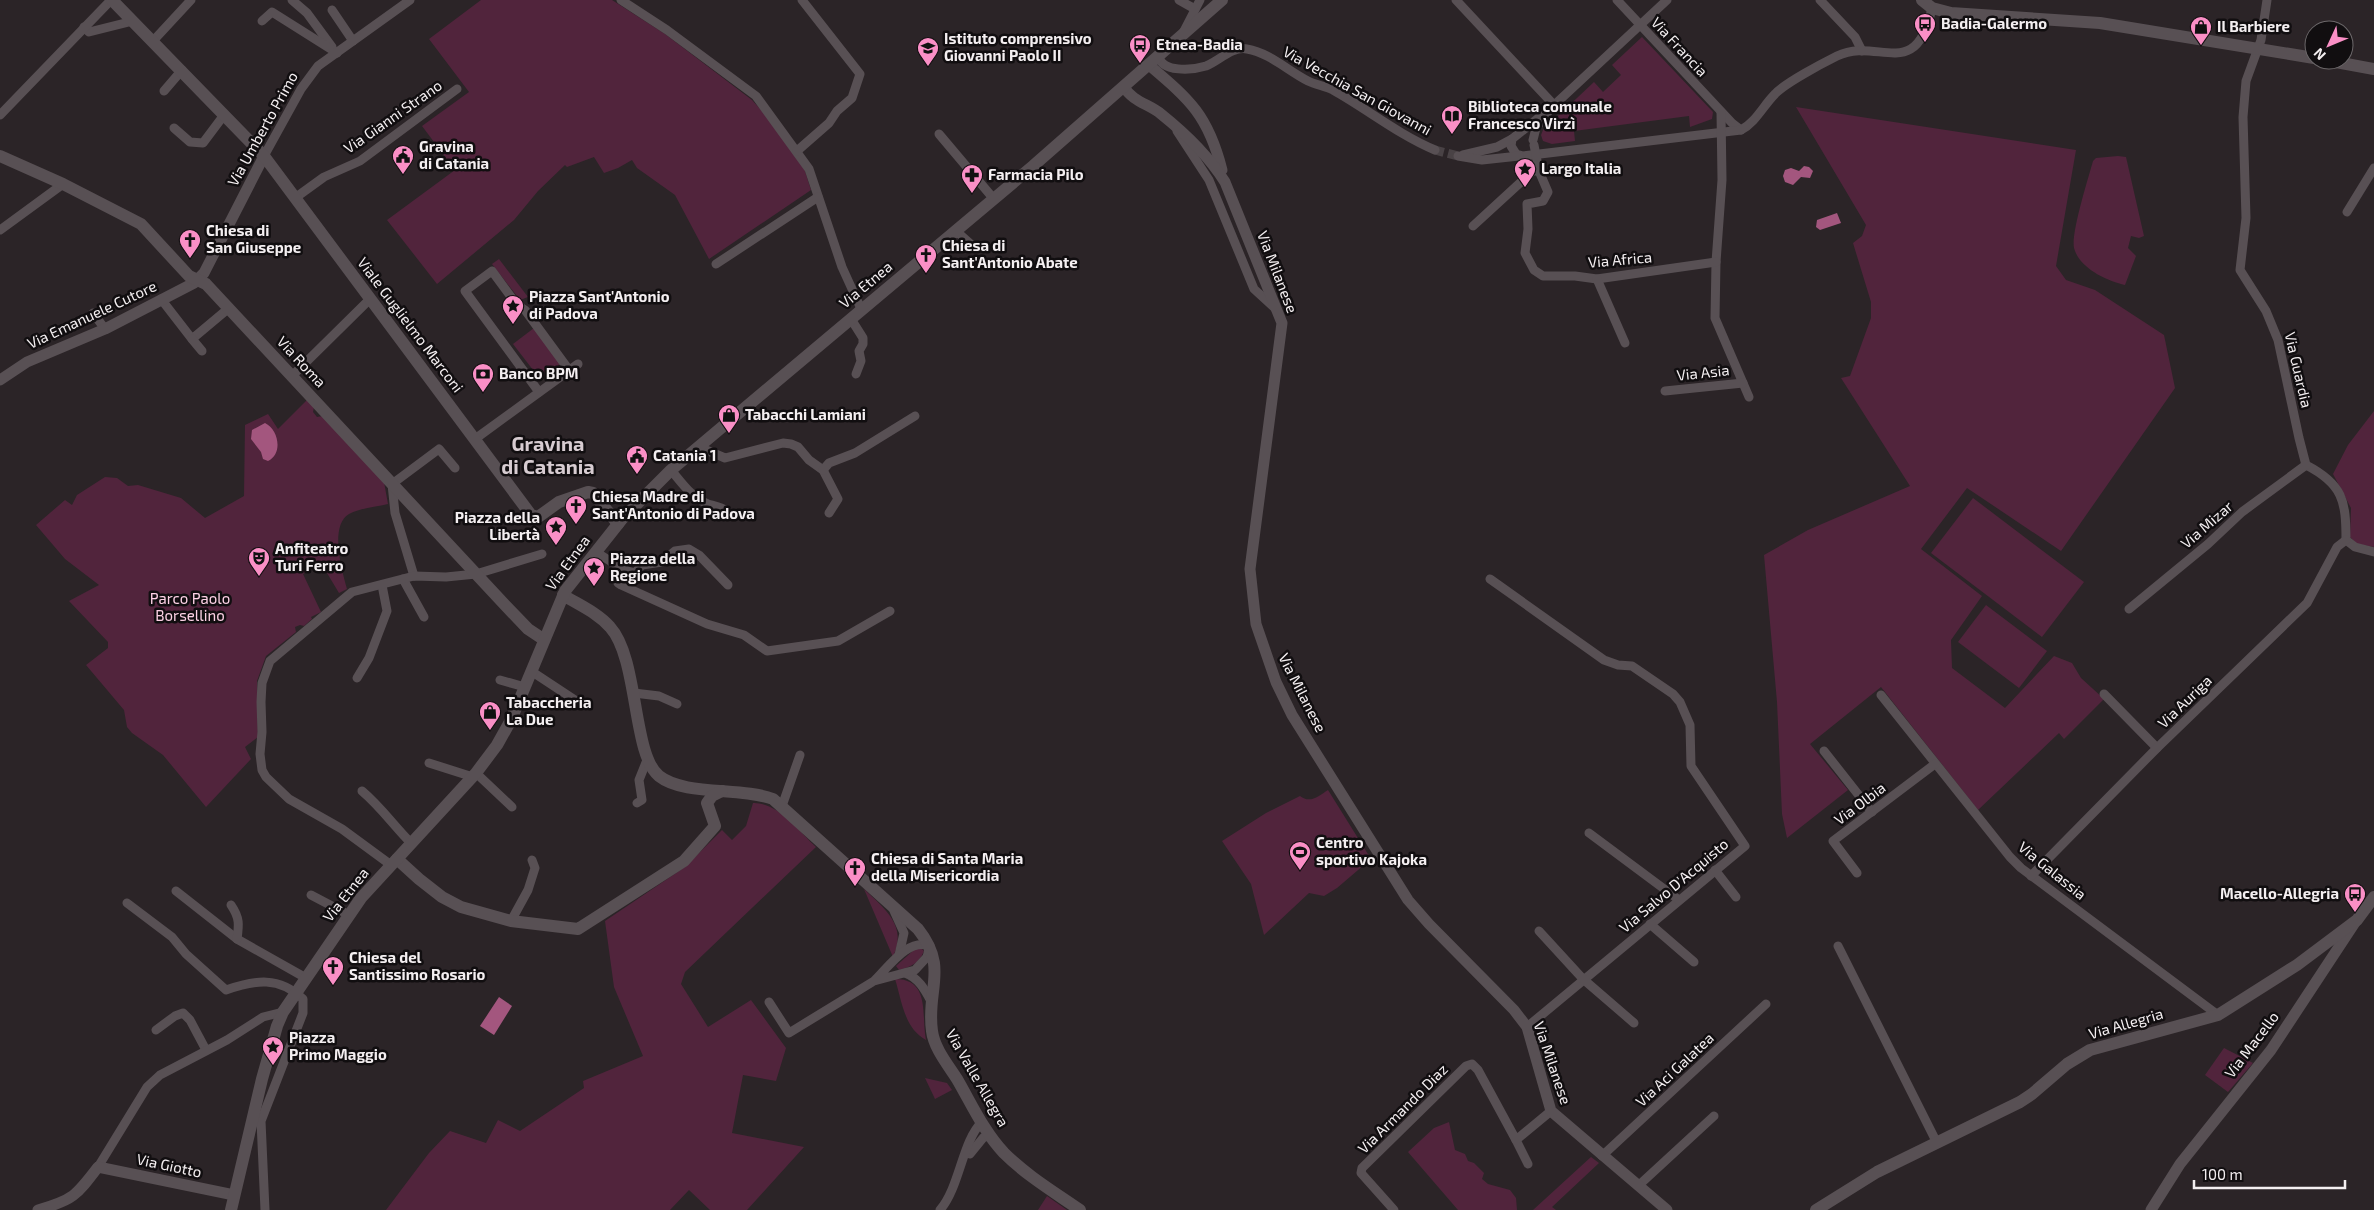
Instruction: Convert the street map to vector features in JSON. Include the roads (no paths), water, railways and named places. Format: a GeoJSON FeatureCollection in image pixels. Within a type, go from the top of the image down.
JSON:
{"type":"FeatureCollection","features":[{"type":"Feature","properties":{"kind":"main road","name":"Viale Guglielmo Marconi"},"geometry":{"type":"LineString","coordinates":[[111,0],[182,70],[264,156],[531,515],[538,517],[559,502],[588,492],[593,493],[618,524]]}},
{"type":"Feature","properties":{"kind":"main road","name":"Via Etnea"},"geometry":{"type":"LineString","coordinates":[[231,1210],[262,1079],[277,1026],[283,1012],[361,898],[475,775],[497,745],[525,687],[543,639],[563,595],[618,524],[640,499],[671,470],[862,311],[1124,87],[1222,0]]}},
{"type":"Feature","properties":{"kind":"main road"},"geometry":{"type":"LineString","coordinates":[[1927,4],[1951,14],[2100,24],[2304,56]]}},
{"type":"Feature","properties":{"kind":"main road"},"geometry":{"type":"LineString","coordinates":[[2354,65],[2374,69]]}},
{"type":"Feature","properties":{"kind":"main road","name":"Via Roma"},"geometry":{"type":"LineString","coordinates":[[0,156],[63,184],[141,224],[189,276],[206,284],[229,308],[392,484],[398,498],[476,574],[528,629],[543,639]]}},
{"type":"Feature","properties":{"kind":"main road"},"geometry":{"type":"LineString","coordinates":[[394,862],[442,897],[461,907],[510,921],[578,928],[684,861],[715,826],[708,808],[701,800],[681,785],[659,776],[648,760],[634,693],[617,635],[598,616],[563,595]]}},
{"type":"Feature","properties":{"kind":"main road","name":"Via Valle Allegra"},"geometry":{"type":"LineString","coordinates":[[681,785],[764,795],[782,806],[918,929],[930,946],[935,976],[932,1003],[932,1033],[939,1050],[1002,1152],[1080,1210]]}},
{"type":"Feature","properties":{"kind":"main road"},"geometry":{"type":"LineString","coordinates":[[708,808],[709,799],[722,791]]}},
{"type":"Feature","properties":{"kind":"main road","name":"Via Macello"},"geometry":{"type":"LineString","coordinates":[[2357,920],[2374,897]]}},
{"type":"Feature","properties":{"kind":"main road","name":"Via Allegria"},"geometry":{"type":"LineString","coordinates":[[1816,1210],[1877,1172],[2020,1102],[2067,1064],[2090,1050],[2218,1015],[2298,965],[2357,920]]}},
{"type":"Feature","properties":{"kind":"street"},"geometry":{"type":"LineString","coordinates":[[0,115],[111,0]]}},
{"type":"Feature","properties":{"kind":"street"},"geometry":{"type":"LineString","coordinates":[[153,41],[191,0]]}},
{"type":"Feature","properties":{"kind":"street"},"geometry":{"type":"LineString","coordinates":[[292,0],[307,13],[337,53]]}},
{"type":"Feature","properties":{"kind":"street","name":"Via Umberto Primo"},"geometry":{"type":"LineString","coordinates":[[197,280],[204,272],[264,156],[308,77],[318,66],[410,0]]}},
{"type":"Feature","properties":{"kind":"street"},"geometry":{"type":"LineString","coordinates":[[621,0],[667,30],[756,96],[809,169],[842,267],[862,311]]}},
{"type":"Feature","properties":{"kind":"street"},"geometry":{"type":"LineString","coordinates":[[797,151],[852,98],[860,74],[802,0]]}},
{"type":"Feature","properties":{"kind":"street"},"geometry":{"type":"LineString","coordinates":[[1179,0],[1195,9]]}},
{"type":"Feature","properties":{"kind":"street"},"geometry":{"type":"LineString","coordinates":[[1183,33],[1200,0]]}},
{"type":"Feature","properties":{"kind":"street"},"geometry":{"type":"LineString","coordinates":[[1456,0],[1552,107]]}},
{"type":"Feature","properties":{"kind":"street","name":"Via Francia"},"geometry":{"type":"LineString","coordinates":[[1617,0],[1721,112],[1741,130]]}},
{"type":"Feature","properties":{"kind":"street"},"geometry":{"type":"LineString","coordinates":[[1666,0],[1552,107],[1520,133],[1497,147],[1458,156],[1482,160],[1519,156],[1533,148],[1741,130],[1749,126],[1776,92],[1838,56],[1848,52],[1862,51],[1895,55],[1908,50],[1919,40],[1927,25],[1927,4]]}},
{"type":"Feature","properties":{"kind":"street"},"geometry":{"type":"LineString","coordinates":[[1820,0],[1855,38],[1862,51]]}},
{"type":"Feature","properties":{"kind":"street","name":"Via Guardia"},"geometry":{"type":"LineString","coordinates":[[2267,0],[2267,12],[2258,48],[2246,81],[2243,116],[2246,218],[2240,270],[2266,311],[2278,340],[2306,465]]}},
{"type":"Feature","properties":{"kind":"street"},"geometry":{"type":"LineString","coordinates":[[332,10],[353,41]]}},
{"type":"Feature","properties":{"kind":"street"},"geometry":{"type":"LineString","coordinates":[[262,21],[272,12],[337,53]]}},
{"type":"Feature","properties":{"kind":"street"},"geometry":{"type":"LineString","coordinates":[[84,27],[89,32],[133,21]]}},
{"type":"Feature","properties":{"kind":"street","name":"Via Vecchia San Giovanni"},"geometry":{"type":"LineString","coordinates":[[1166,73],[1204,66],[1233,51],[1246,48],[1278,62],[1308,81],[1331,89],[1435,150]]}},
{"type":"Feature","properties":{"kind":"street"},"geometry":{"type":"LineString","coordinates":[[1159,56],[1166,73],[1201,116],[1219,158],[1224,182]]}},
{"type":"Feature","properties":{"kind":"street"},"geometry":{"type":"LineString","coordinates":[[1149,65],[1166,73]]}},
{"type":"Feature","properties":{"kind":"street"},"geometry":{"type":"LineString","coordinates":[[164,90],[182,70]]}},
{"type":"Feature","properties":{"kind":"street","name":"Via Milanese"},"geometry":{"type":"LineString","coordinates":[[1124,87],[1136,100],[1154,109],[1172,123],[1206,154],[1224,182],[1278,312],[1282,333],[1250,569],[1256,624],[1264,651],[1292,715],[1408,900],[1429,924],[1514,1010],[1527,1027],[1551,1111],[1668,1210]]}},
{"type":"Feature","properties":{"kind":"street","name":"Via Gianni Strano"},"geometry":{"type":"LineString","coordinates":[[295,198],[324,177],[360,161],[457,89]]}},
{"type":"Feature","properties":{"kind":"street"},"geometry":{"type":"LineString","coordinates":[[1533,148],[1536,128],[1552,107]]}},
{"type":"Feature","properties":{"kind":"street"},"geometry":{"type":"LineString","coordinates":[[1721,112],[1722,180],[1716,262],[1715,318],[1749,397]]}},
{"type":"Feature","properties":{"kind":"street"},"geometry":{"type":"LineString","coordinates":[[174,128],[190,142],[203,143],[224,115]]}},
{"type":"Feature","properties":{"kind":"street"},"geometry":{"type":"LineString","coordinates":[[1172,123],[1208,180],[1254,289],[1278,312]]}},
{"type":"Feature","properties":{"kind":"street"},"geometry":{"type":"LineString","coordinates":[[1473,226],[1533,171],[1539,171],[1528,135],[1520,133]]}},
{"type":"Feature","properties":{"kind":"street"},"geometry":{"type":"LineString","coordinates":[[939,134],[993,198]]}},
{"type":"Feature","properties":{"kind":"street"},"geometry":{"type":"LineString","coordinates":[[1512,139],[1512,149],[1519,156]]}},
{"type":"Feature","properties":{"kind":"street"},"geometry":{"type":"LineString","coordinates":[[2347,212],[2374,168]]}},
{"type":"Feature","properties":{"kind":"street","name":"Via Africa"},"geometry":{"type":"LineString","coordinates":[[1539,171],[1548,192],[1543,201],[1528,204],[1526,209],[1528,228],[1525,253],[1534,270],[1548,278],[1575,276],[1597,279],[1716,262]]}},
{"type":"Feature","properties":{"kind":"street"},"geometry":{"type":"LineString","coordinates":[[0,230],[63,184]]}},
{"type":"Feature","properties":{"kind":"street"},"geometry":{"type":"LineString","coordinates":[[716,264],[818,198]]}},
{"type":"Feature","properties":{"kind":"street"},"geometry":{"type":"LineString","coordinates":[[955,230],[973,246]]}},
{"type":"Feature","properties":{"kind":"street"},"geometry":{"type":"LineString","coordinates":[[539,392],[465,291],[492,271],[517,305],[525,310],[569,370]]}},
{"type":"Feature","properties":{"kind":"street"},"geometry":{"type":"LineString","coordinates":[[1597,279],[1625,343]]}},
{"type":"Feature","properties":{"kind":"street","name":"Via Emanuele Cutore"},"geometry":{"type":"LineString","coordinates":[[0,380],[28,362],[105,328],[197,280]]}},
{"type":"Feature","properties":{"kind":"street"},"geometry":{"type":"LineString","coordinates":[[161,299],[202,351]]}},
{"type":"Feature","properties":{"kind":"street"},"geometry":{"type":"LineString","coordinates":[[292,376],[370,299]]}},
{"type":"Feature","properties":{"kind":"street"},"geometry":{"type":"LineString","coordinates":[[192,338],[229,308]]}},
{"type":"Feature","properties":{"kind":"street"},"geometry":{"type":"LineString","coordinates":[[93,313],[105,328]]}},
{"type":"Feature","properties":{"kind":"street"},"geometry":{"type":"LineString","coordinates":[[851,319],[863,338],[864,344],[860,351],[861,362],[856,374]]}},
{"type":"Feature","properties":{"kind":"street"},"geometry":{"type":"LineString","coordinates":[[475,439],[578,364]]}},
{"type":"Feature","properties":{"kind":"street","name":"Via Asia"},"geometry":{"type":"LineString","coordinates":[[1665,391],[1743,383]]}},
{"type":"Feature","properties":{"kind":"street"},"geometry":{"type":"LineString","coordinates":[[823,470],[829,463],[855,453],[915,416]]}},
{"type":"Feature","properties":{"kind":"street"},"geometry":{"type":"LineString","coordinates":[[698,447],[725,458],[784,443],[798,447],[809,460],[823,470],[838,499],[829,513]]}},
{"type":"Feature","properties":{"kind":"street"},"geometry":{"type":"LineString","coordinates":[[392,484],[440,448],[455,468]]}},
{"type":"Feature","properties":{"kind":"street"},"geometry":{"type":"LineString","coordinates":[[2306,465],[2331,479],[2346,512],[2346,540],[2354,548],[2374,552]]}},
{"type":"Feature","properties":{"kind":"street","name":"Via Mizar"},"geometry":{"type":"LineString","coordinates":[[2128,609],[2208,544],[2242,512],[2306,465]]}},
{"type":"Feature","properties":{"kind":"street"},"geometry":{"type":"LineString","coordinates":[[671,470],[691,494],[708,504],[718,506],[727,511]]}},
{"type":"Feature","properties":{"kind":"street"},"geometry":{"type":"LineString","coordinates":[[398,498],[402,539],[414,576]]}},
{"type":"Feature","properties":{"kind":"street","name":"Via Auriga"},"geometry":{"type":"LineString","coordinates":[[2031,876],[2157,748],[2307,603],[2337,547],[2346,540]]}},
{"type":"Feature","properties":{"kind":"street"},"geometry":{"type":"LineString","coordinates":[[596,552],[624,570],[635,573],[642,564],[662,562],[675,551],[689,549],[698,555],[728,585]]}},
{"type":"Feature","properties":{"kind":"street"},"geometry":{"type":"LineString","coordinates":[[394,862],[342,829],[289,799],[266,777],[262,770],[260,754],[262,683],[270,661],[342,598],[352,592],[414,576],[446,577],[476,574],[542,554]]}},
{"type":"Feature","properties":{"kind":"street"},"geometry":{"type":"LineString","coordinates":[[624,570],[618,583],[621,585],[707,624],[744,635],[767,651],[838,641],[890,611]]}},
{"type":"Feature","properties":{"kind":"street"},"geometry":{"type":"LineString","coordinates":[[403,578],[424,617]]}},
{"type":"Feature","properties":{"kind":"street","name":"Via Salvo D'Acquisto"},"geometry":{"type":"LineString","coordinates":[[1490,579],[1604,660],[1618,665],[1632,666],[1673,694],[1680,702],[1690,725],[1691,766],[1745,846],[1527,1027]]}},
{"type":"Feature","properties":{"kind":"street"},"geometry":{"type":"LineString","coordinates":[[357,678],[369,658],[386,611],[382,584]]}},
{"type":"Feature","properties":{"kind":"street"},"geometry":{"type":"LineString","coordinates":[[531,671],[581,704]]}},
{"type":"Feature","properties":{"kind":"street"},"geometry":{"type":"LineString","coordinates":[[500,680],[525,687]]}},
{"type":"Feature","properties":{"kind":"street"},"geometry":{"type":"LineString","coordinates":[[634,693],[660,696],[676,704]]}},
{"type":"Feature","properties":{"kind":"street","name":"Via Galassia"},"geometry":{"type":"LineString","coordinates":[[1881,694],[1934,764],[2010,857],[2031,876],[2218,1015]]}},
{"type":"Feature","properties":{"kind":"street"},"geometry":{"type":"LineString","coordinates":[[2104,694],[2157,748]]}},
{"type":"Feature","properties":{"kind":"street"},"geometry":{"type":"LineString","coordinates":[[1824,751],[1872,812]]}},
{"type":"Feature","properties":{"kind":"street"},"geometry":{"type":"LineString","coordinates":[[782,806],[800,755]]}},
{"type":"Feature","properties":{"kind":"street"},"geometry":{"type":"LineString","coordinates":[[637,803],[642,800],[639,780],[648,760]]}},
{"type":"Feature","properties":{"kind":"street"},"geometry":{"type":"LineString","coordinates":[[429,763],[475,775],[512,807]]}},
{"type":"Feature","properties":{"kind":"street","name":"Via Olbia"},"geometry":{"type":"LineString","coordinates":[[1857,873],[1833,841],[1934,764]]}},
{"type":"Feature","properties":{"kind":"street"},"geometry":{"type":"LineString","coordinates":[[362,791],[380,807],[411,843]]}},
{"type":"Feature","properties":{"kind":"street"},"geometry":{"type":"LineString","coordinates":[[1589,834],[1679,900]]}},
{"type":"Feature","properties":{"kind":"street"},"geometry":{"type":"LineString","coordinates":[[510,921],[528,890],[535,868],[532,860]]}},
{"type":"Feature","properties":{"kind":"street"},"geometry":{"type":"LineString","coordinates":[[1715,870],[1736,897]]}},
{"type":"Feature","properties":{"kind":"street"},"geometry":{"type":"LineString","coordinates":[[176,891],[237,940],[306,978]]}},
{"type":"Feature","properties":{"kind":"street"},"geometry":{"type":"LineString","coordinates":[[311,896],[349,915]]}},
{"type":"Feature","properties":{"kind":"street"},"geometry":{"type":"LineString","coordinates":[[889,902],[904,934],[898,957]]}},
{"type":"Feature","properties":{"kind":"street"},"geometry":{"type":"LineString","coordinates":[[127,903],[172,937],[186,954],[226,990],[262,980],[297,993],[303,999],[303,1013],[261,1121],[265,1210]]}},
{"type":"Feature","properties":{"kind":"street"},"geometry":{"type":"LineString","coordinates":[[231,905],[238,915],[237,940]]}},
{"type":"Feature","properties":{"kind":"street","name":"Via Macello"},"geometry":{"type":"LineString","coordinates":[[2150,1210],[2180,1164],[2271,1050],[2357,920]]}},
{"type":"Feature","properties":{"kind":"street"},"geometry":{"type":"LineString","coordinates":[[1650,924],[1694,962]]}},
{"type":"Feature","properties":{"kind":"street"},"geometry":{"type":"LineString","coordinates":[[1539,930],[1583,979],[1634,1023]]}},
{"type":"Feature","properties":{"kind":"street"},"geometry":{"type":"LineString","coordinates":[[769,1002],[789,1033],[874,981],[898,957],[914,945],[925,944],[930,946],[928,957],[920,967],[874,981]]}},
{"type":"Feature","properties":{"kind":"street"},"geometry":{"type":"LineString","coordinates":[[1838,946],[1936,1142]]}},
{"type":"Feature","properties":{"kind":"street"},"geometry":{"type":"LineString","coordinates":[[904,972],[912,975],[921,984],[932,1003]]}},
{"type":"Feature","properties":{"kind":"street","name":"Via Aci Galatea"},"geometry":{"type":"LineString","coordinates":[[1602,1156],[1766,1004]]}},
{"type":"Feature","properties":{"kind":"street"},"geometry":{"type":"LineString","coordinates":[[38,1210],[58,1204],[78,1194],[98,1167],[151,1082],[172,1067],[263,1018],[283,1012]]}},
{"type":"Feature","properties":{"kind":"street"},"geometry":{"type":"LineString","coordinates":[[156,1030],[174,1016],[183,1013],[190,1020],[206,1050]]}},
{"type":"Feature","properties":{"kind":"street","name":"Via Armando Diaz"},"geometry":{"type":"LineString","coordinates":[[1394,1210],[1361,1173],[1362,1168],[1466,1066],[1472,1064],[1478,1070],[1516,1140]]}},
{"type":"Feature","properties":{"kind":"street"},"geometry":{"type":"LineString","coordinates":[[1528,1164],[1516,1140],[1551,1111]]}},
{"type":"Feature","properties":{"kind":"street"},"geometry":{"type":"LineString","coordinates":[[1638,1186],[1714,1116]]}},
{"type":"Feature","properties":{"kind":"street"},"geometry":{"type":"LineString","coordinates":[[940,1210],[963,1165],[974,1131],[982,1122]]}},
{"type":"Feature","properties":{"kind":"street"},"geometry":{"type":"LineString","coordinates":[[963,1165],[983,1138],[990,1134]]}},
{"type":"Feature","properties":{"kind":"street","name":"Via Giotto"},"geometry":{"type":"LineString","coordinates":[[98,1167],[234,1195]]}},
{"type":"Feature","properties":{"kind":"tunnel"},"geometry":{"type":"LineString","coordinates":[[1435,150],[1458,156]]}},
{"type":"Feature","properties":{"kind":"place","name":"Badia-Galermo"},"geometry":{"type":"Point","coordinates":[1925,43]}},
{"type":"Feature","properties":{"kind":"place","name":"Il Barbiere"},"geometry":{"type":"Point","coordinates":[2201,46]}},
{"type":"Feature","properties":{"kind":"place","name":"Etnea-Badia"},"geometry":{"type":"Point","coordinates":[1140,64]}},
{"type":"Feature","properties":{"kind":"place","name":"Istituto comprensivo Giovanni Paolo II"},"geometry":{"type":"Point","coordinates":[928,67]}},
{"type":"Feature","properties":{"kind":"place","name":"Biblioteca comunale Francesco Virzì"},"geometry":{"type":"Point","coordinates":[1452,135]}},
{"type":"Feature","properties":{"kind":"place","name":"Gravina di Catania"},"geometry":{"type":"Point","coordinates":[403,175]}},
{"type":"Feature","properties":{"kind":"place","name":"Largo Italia"},"geometry":{"type":"Point","coordinates":[1525,188]}},
{"type":"Feature","properties":{"kind":"place","name":"Farmacia Pilo"},"geometry":{"type":"Point","coordinates":[972,194]}},
{"type":"Feature","properties":{"kind":"place","name":"Chiesa di San Giuseppe"},"geometry":{"type":"Point","coordinates":[190,259]}},
{"type":"Feature","properties":{"kind":"place","name":"Chiesa di Sant'Antonio Abate"},"geometry":{"type":"Point","coordinates":[926,274]}},
{"type":"Feature","properties":{"kind":"place","name":"Piazza Sant'Antonio di Padova"},"geometry":{"type":"Point","coordinates":[513,325]}},
{"type":"Feature","properties":{"kind":"place","name":"Banco BPM"},"geometry":{"type":"Point","coordinates":[483,393]}},
{"type":"Feature","properties":{"kind":"place","name":"Tabacchi Lamiani"},"geometry":{"type":"Point","coordinates":[729,434]}},
{"type":"Feature","properties":{"kind":"place","name":"Catania 1"},"geometry":{"type":"Point","coordinates":[637,475]}},
{"type":"Feature","properties":{"kind":"place","name":"Chiesa Madre di Sant'Antonio di Padova"},"geometry":{"type":"Point","coordinates":[576,525]}},
{"type":"Feature","properties":{"kind":"place","name":"Piazza della Libertà"},"geometry":{"type":"Point","coordinates":[556,546]}},
{"type":"Feature","properties":{"kind":"place","name":"Anfiteatro Turi Ferro"},"geometry":{"type":"Point","coordinates":[259,577]}},
{"type":"Feature","properties":{"kind":"place","name":"Piazza della Regione"},"geometry":{"type":"Point","coordinates":[594,587]}},
{"type":"Feature","properties":{"kind":"place","name":"Tabaccheria La Due"},"geometry":{"type":"Point","coordinates":[490,731]}},
{"type":"Feature","properties":{"kind":"place","name":"Centro sportivo Kajoka"},"geometry":{"type":"Point","coordinates":[1300,871]}},
{"type":"Feature","properties":{"kind":"place","name":"Chiesa di Santa Maria della Misericordia"},"geometry":{"type":"Point","coordinates":[855,887]}},
{"type":"Feature","properties":{"kind":"place","name":"Macello-Allegria"},"geometry":{"type":"Point","coordinates":[2355,913]}},
{"type":"Feature","properties":{"kind":"place","name":"Chiesa del Santissimo Rosario"},"geometry":{"type":"Point","coordinates":[333,986]}},
{"type":"Feature","properties":{"kind":"place","name":"Piazza Primo Maggio"},"geometry":{"type":"Point","coordinates":[273,1066]}},
{"type":"Feature","properties":{"kind":"district","name":"Gravina di Catania"},"geometry":{"type":"Point","coordinates":[548,456]}},
{"type":"Feature","properties":{"kind":"park label","name":"Parco Paolo Borsellino"},"geometry":{"type":"Point","coordinates":[190,608]}}]}
